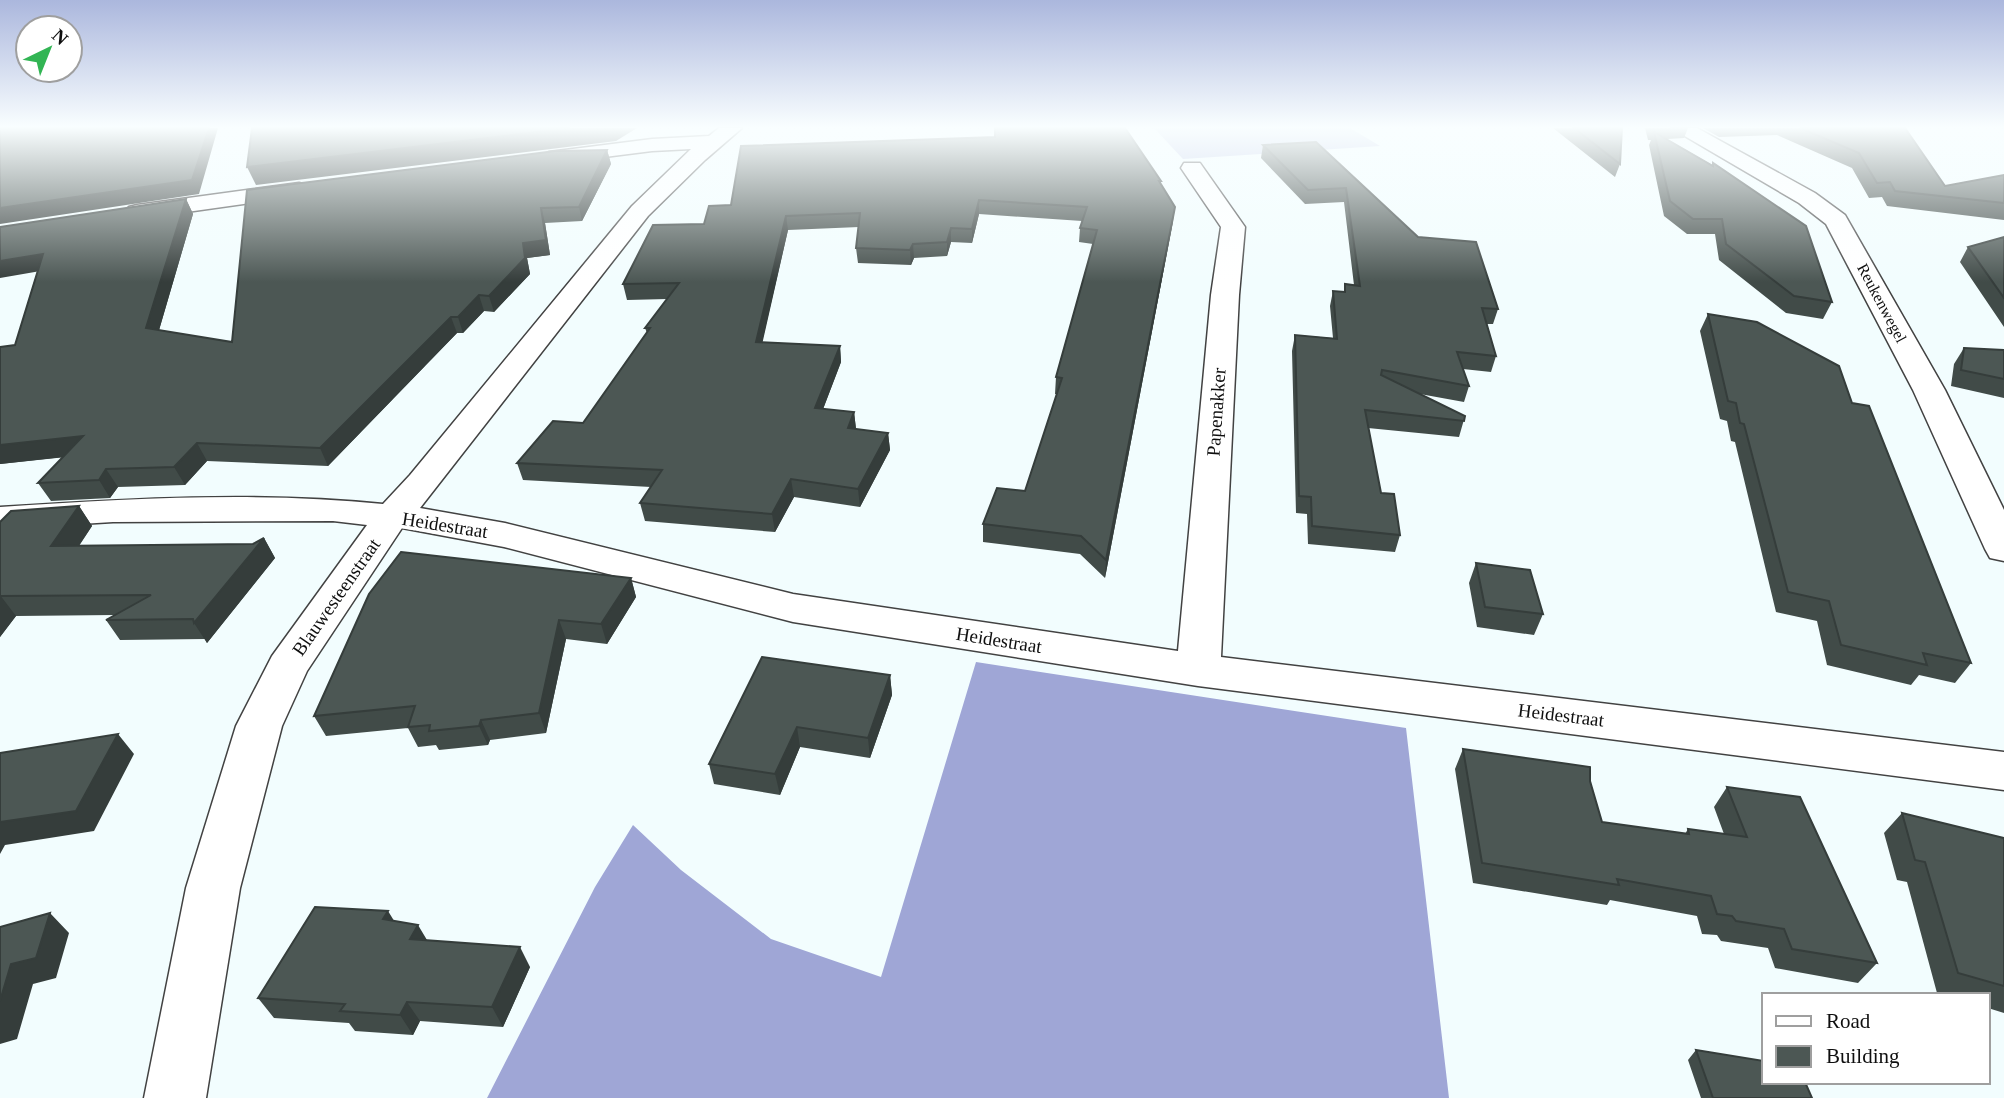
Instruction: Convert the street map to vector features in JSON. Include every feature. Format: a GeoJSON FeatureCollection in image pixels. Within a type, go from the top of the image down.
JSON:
{"type":"FeatureCollection","features":[{"type":"Feature","properties":{"kind":"street","name":"Blauwesteenstraat"},"geometry":{"type":"LineString","coordinates":[[176,1098],[214,888],[259,726],[287,667],[392,516],[423,482],[640,211],[674,179]]}},
{"type":"Feature","properties":{"kind":"street","name":"Papenakker"},"geometry":{"type":"LineString","coordinates":[[1198,670],[1225,295],[1233,227],[1200,179]]}},
{"type":"Feature","properties":{"kind":"street","name":"Reukenwegel"},"geometry":{"type":"LineString","coordinates":[[1773,179],[1807,198],[1836,220],[1928,390],[2004,549]]}},
{"type":"Feature","properties":{"kind":"street"},"geometry":{"type":"LineString","coordinates":[[116,215],[327,186]]}},
{"type":"Feature","properties":{"kind":"street","name":"Heidestraat"},"geometry":{"type":"LineString","coordinates":[[0,518],[113,511],[333,510],[431,520],[505,535],[793,608],[1198,670],[2004,771]]}},
{"type":"Feature","properties":{"kind":"shaded area"},"geometry":{"type":"Polygon","coordinates":[[[976,662],[1406,728],[1449,1098],[487,1098],[595,887],[633,825],[681,870],[771,939],[881,977],[976,662]]]}},
{"type":"Feature","properties":{"kind":"building"},"geometry":{"type":"Polygon","coordinates":[[[0,179],[192,179],[192,180],[0,208],[0,179]]]}},
{"type":"Feature","properties":{"kind":"building"},"geometry":{"type":"Polygon","coordinates":[[[332,179],[593,179],[579,207],[541,208],[546,240],[523,243],[525,258],[489,296],[479,295],[458,317],[451,317],[320,448],[197,443],[174,467],[106,469],[99,480],[38,483],[83,436],[0,445],[0,347],[15,345],[43,254],[0,261],[0,227],[186,199],[146,328],[232,342],[247,190],[332,179]]]}},
{"type":"Feature","properties":{"kind":"building"},"geometry":{"type":"Polygon","coordinates":[[[735,179],[1160,179],[1175,207],[1106,560],[1081,536],[983,524],[997,488],[1025,491],[1062,378],[1056,377],[1097,230],[1080,228],[1087,207],[979,200],[972,229],[951,228],[947,242],[913,244],[910,250],[856,248],[860,213],[786,216],[756,342],[840,346],[815,408],[854,412],[848,428],[888,433],[858,489],[791,479],[772,514],[640,503],[662,470],[517,463],[553,421],[583,423],[650,328],[645,328],[679,283],[623,284],[653,225],[704,224],[709,206],[731,205],[735,179]]]}},
{"type":"Feature","properties":{"kind":"building"},"geometry":{"type":"Polygon","coordinates":[[[1297,179],[1356,179],[1418,237],[1476,242],[1498,309],[1482,308],[1496,356],[1457,352],[1469,386],[1382,370],[1381,375],[1465,416],[1464,421],[1365,410],[1381,493],[1394,494],[1400,535],[1312,526],[1311,497],[1299,496],[1295,335],[1337,339],[1333,291],[1345,292],[1345,284],[1360,286],[1346,188],[1308,190],[1297,179]]]}},
{"type":"Feature","properties":{"kind":"building"},"geometry":{"type":"Polygon","coordinates":[[[1665,179],[1737,179],[1806,226],[1832,302],[1794,296],[1726,244],[1722,219],[1693,219],[1670,201],[1665,179]]]}},
{"type":"Feature","properties":{"kind":"building"},"geometry":{"type":"Polygon","coordinates":[[[1875,179],[1940,179],[1945,186],[1981,179],[2004,179],[2004,203],[1895,191],[1890,182],[1877,183],[1875,179]]]}},
{"type":"Feature","properties":{"kind":"building"},"geometry":{"type":"Polygon","coordinates":[[[2004,237],[2004,298],[1968,247],[2004,237]]]}},
{"type":"Feature","properties":{"kind":"building"},"geometry":{"type":"Polygon","coordinates":[[[1708,314],[1757,322],[1839,366],[1852,403],[1869,406],[1971,663],[1923,653],[1927,665],[1841,645],[1829,601],[1788,592],[1744,424],[1740,423],[1736,403],[1728,401],[1708,314]]]}},
{"type":"Feature","properties":{"kind":"building"},"geometry":{"type":"Polygon","coordinates":[[[1964,348],[2004,350],[2004,379],[1961,370],[1964,348]]]}},
{"type":"Feature","properties":{"kind":"building"},"geometry":{"type":"Polygon","coordinates":[[[79,506],[51,546],[253,544],[264,538],[194,623],[193,619],[106,620],[151,595],[0,596],[0,522],[11,511],[79,506]]]}},
{"type":"Feature","properties":{"kind":"building"},"geometry":{"type":"Polygon","coordinates":[[[401,552],[631,578],[601,624],[559,620],[539,713],[481,720],[479,726],[429,731],[430,725],[408,727],[415,706],[314,716],[369,594],[401,552]]]}},
{"type":"Feature","properties":{"kind":"building"},"geometry":{"type":"Polygon","coordinates":[[[1476,563],[1530,570],[1543,614],[1485,607],[1476,563]]]}},
{"type":"Feature","properties":{"kind":"building"},"geometry":{"type":"Polygon","coordinates":[[[762,657],[890,675],[868,738],[797,727],[775,774],[709,764],[762,657]]]}},
{"type":"Feature","properties":{"kind":"building"},"geometry":{"type":"Polygon","coordinates":[[[118,734],[76,811],[0,822],[0,753],[118,734]]]}},
{"type":"Feature","properties":{"kind":"building"},"geometry":{"type":"Polygon","coordinates":[[[1463,749],[1590,767],[1590,781],[1602,822],[1689,834],[1688,829],[1747,837],[1727,787],[1800,797],[1877,963],[1792,949],[1784,929],[1736,921],[1732,916],[1717,914],[1711,896],[1617,879],[1619,885],[1482,863],[1463,749]]]}},
{"type":"Feature","properties":{"kind":"building"},"geometry":{"type":"Polygon","coordinates":[[[1902,813],[2004,838],[2004,986],[1958,973],[1925,862],[1915,860],[1902,813]]]}},
{"type":"Feature","properties":{"kind":"building"},"geometry":{"type":"Polygon","coordinates":[[[315,907],[388,911],[383,919],[418,925],[410,939],[520,947],[492,1007],[407,1002],[400,1015],[340,1011],[345,1004],[258,998],[315,907]]]}},
{"type":"Feature","properties":{"kind":"building"},"geometry":{"type":"Polygon","coordinates":[[[50,913],[36,958],[11,964],[0,1001],[0,927],[50,913]]]}},
{"type":"Feature","properties":{"kind":"building"},"geometry":{"type":"Polygon","coordinates":[[[1696,1050],[1762,1061],[1762,1084],[1806,1084],[1812,1098],[1713,1098],[1696,1050]]]}}]}
